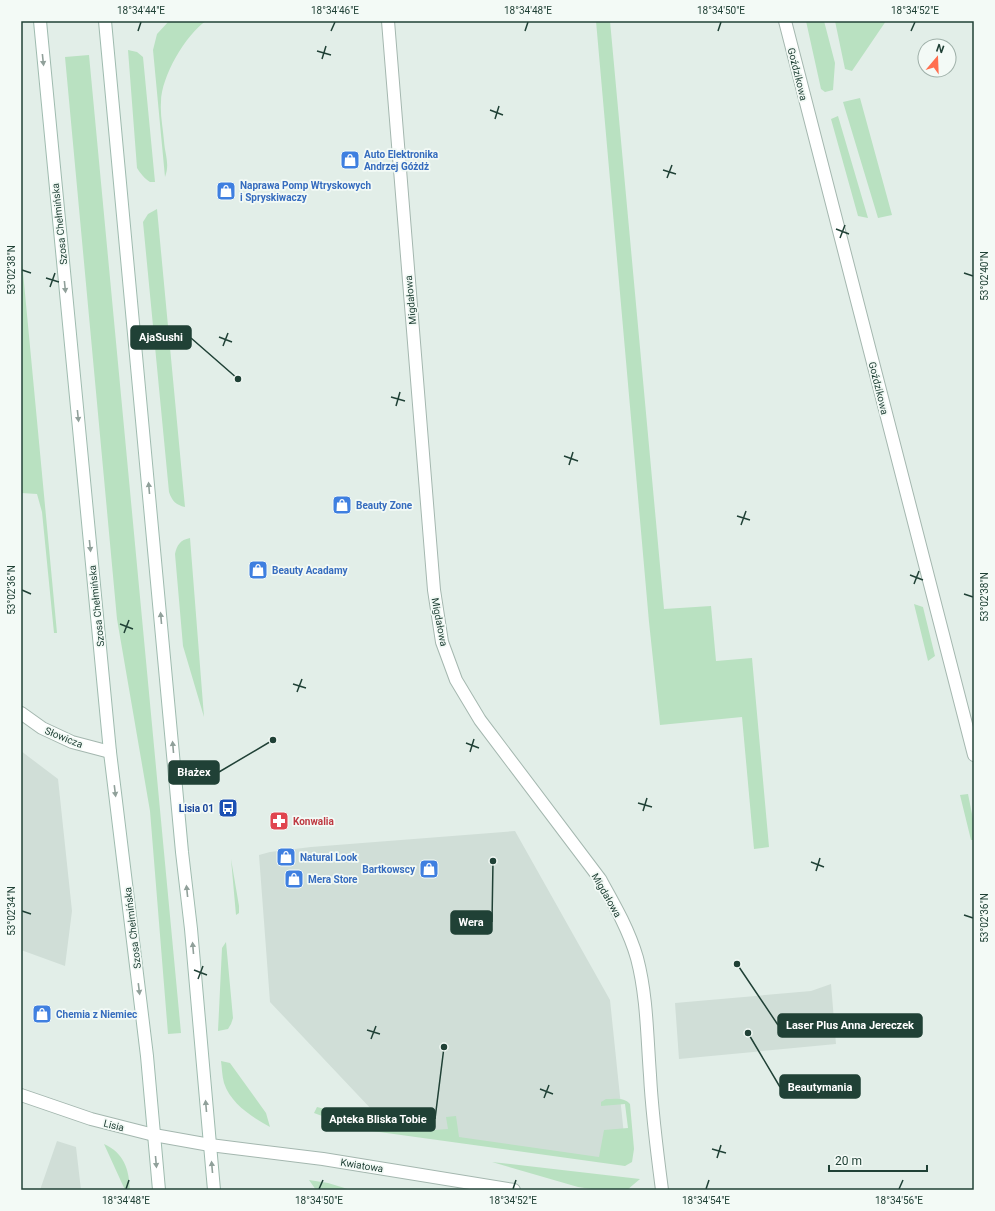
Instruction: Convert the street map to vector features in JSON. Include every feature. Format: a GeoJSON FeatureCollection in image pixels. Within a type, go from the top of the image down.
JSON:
{"type":"FeatureCollection","features":[{"type":"Feature","properties":{"kind":"street","name":"Szosa Chełmińska"},"geometry":{"type":"LineString","coordinates":[[40,21],[110,752],[147,1056],[159,1190]]}},
{"type":"Feature","properties":{"kind":"street"},"geometry":{"type":"LineString","coordinates":[[105,21],[182,852],[191,929],[214,1190]]}},
{"type":"Feature","properties":{"kind":"street","name":"Migdałowa"},"geometry":{"type":"LineString","coordinates":[[388,21],[434,590],[442,642],[456,680],[480,720],[600,879],[629,934],[642,978],[645,998],[650,1078],[662,1190]]}},
{"type":"Feature","properties":{"kind":"street","name":"Goździkowa"},"geometry":{"type":"LineString","coordinates":[[785,21],[974,755]]}},
{"type":"Feature","properties":{"kind":"street","name":"Słowicza"},"geometry":{"type":"LineString","coordinates":[[21,713],[42,728],[72,742],[110,752]]}},
{"type":"Feature","properties":{"kind":"street","name":"Lisia"},"geometry":{"type":"LineString","coordinates":[[21,1095],[91,1119],[154,1135],[210,1145]]}},
{"type":"Feature","properties":{"kind":"street","name":"Kwiatowa"},"geometry":{"type":"LineString","coordinates":[[210,1145],[323,1159],[514,1190]]}},
{"type":"Feature","properties":{"kind":"shaded area"},"geometry":{"type":"Polygon","coordinates":[[[21,751],[58,779],[72,911],[65,966],[21,950],[21,751]]]}},
{"type":"Feature","properties":{"kind":"shaded area"},"geometry":{"type":"Polygon","coordinates":[[[515,831],[610,1000],[627,1164],[390,1129],[270,1002],[259,855],[270,852],[311,847],[515,831]]]}},
{"type":"Feature","properties":{"kind":"shaded area"},"geometry":{"type":"Polygon","coordinates":[[[831,984],[836,1044],[679,1059],[675,1003],[811,991],[831,984]]]}},
{"type":"Feature","properties":{"kind":"shaded area"},"geometry":{"type":"Polygon","coordinates":[[[57,1141],[76,1147],[81,1190],[40,1190],[57,1141]]]}},
{"type":"Feature","properties":{"kind":"green space"},"geometry":{"type":"Polygon","coordinates":[[[169,21],[206,21],[198,27],[176,57],[165,81],[162,92],[161,117],[167,164],[165,177],[153,50],[157,34],[169,21]]]}},
{"type":"Feature","properties":{"kind":"green space"},"geometry":{"type":"Polygon","coordinates":[[[596,21],[610,21],[664,609],[711,606],[716,661],[752,658],[769,847],[754,849],[742,717],[660,725],[649,622],[596,21]]]}},
{"type":"Feature","properties":{"kind":"green space"},"geometry":{"type":"Polygon","coordinates":[[[806,21],[824,21],[835,63],[833,90],[825,92],[821,89],[806,21]]]}},
{"type":"Feature","properties":{"kind":"green space"},"geometry":{"type":"Polygon","coordinates":[[[835,21],[886,21],[852,71],[845,69],[835,21]]]}},
{"type":"Feature","properties":{"kind":"green space"},"geometry":{"type":"Polygon","coordinates":[[[128,50],[137,52],[143,57],[155,182],[150,182],[137,168],[128,50]]]}},
{"type":"Feature","properties":{"kind":"green space"},"geometry":{"type":"Polygon","coordinates":[[[89,55],[181,1033],[168,1034],[150,811],[117,619],[65,57],[89,55]]]}},
{"type":"Feature","properties":{"kind":"green space"},"geometry":{"type":"Polygon","coordinates":[[[860,98],[892,215],[878,218],[843,102],[860,98]]]}},
{"type":"Feature","properties":{"kind":"green space"},"geometry":{"type":"Polygon","coordinates":[[[838,116],[868,218],[858,216],[831,119],[838,116]]]}},
{"type":"Feature","properties":{"kind":"green space"},"geometry":{"type":"Polygon","coordinates":[[[157,209],[185,507],[175,502],[169,492],[143,222],[148,214],[157,209]]]}},
{"type":"Feature","properties":{"kind":"green space"},"geometry":{"type":"Polygon","coordinates":[[[21,251],[57,633],[54,633],[42,512],[37,494],[21,493],[21,251]]]}},
{"type":"Feature","properties":{"kind":"green space"},"geometry":{"type":"Polygon","coordinates":[[[190,538],[204,717],[183,646],[175,554],[180,543],[190,538]]]}},
{"type":"Feature","properties":{"kind":"green space"},"geometry":{"type":"Polygon","coordinates":[[[914,604],[923,607],[935,656],[928,661],[914,604]]]}},
{"type":"Feature","properties":{"kind":"green space"},"geometry":{"type":"Polygon","coordinates":[[[968,794],[974,824],[974,840],[971,840],[960,795],[968,794]]]}},
{"type":"Feature","properties":{"kind":"green space"},"geometry":{"type":"Polygon","coordinates":[[[231,859],[239,906],[239,913],[236,915],[231,859]]]}},
{"type":"Feature","properties":{"kind":"green space"},"geometry":{"type":"Polygon","coordinates":[[[226,942],[233,1018],[228,1029],[218,1031],[222,948],[226,942]]]}},
{"type":"Feature","properties":{"kind":"green space"},"geometry":{"type":"Polygon","coordinates":[[[221,1061],[230,1063],[266,1113],[270,1127],[256,1119],[237,1104],[227,1091],[222,1075],[221,1061]]]}},
{"type":"Feature","properties":{"kind":"green space"},"geometry":{"type":"Polygon","coordinates":[[[606,1099],[622,1099],[630,1104],[634,1149],[632,1162],[625,1166],[343,1127],[333,1120],[314,1113],[317,1107],[382,1123],[417,1119],[420,1131],[448,1129],[446,1117],[456,1116],[459,1137],[599,1157],[604,1130],[628,1128],[625,1104],[601,1106],[601,1102],[606,1099]]]}},
{"type":"Feature","properties":{"kind":"green space"},"geometry":{"type":"Polygon","coordinates":[[[104,1144],[116,1152],[124,1162],[127,1169],[130,1190],[125,1190],[104,1144]]]}},
{"type":"Feature","properties":{"kind":"green space"},"geometry":{"type":"Polygon","coordinates":[[[492,1162],[640,1179],[627,1190],[598,1190],[578,1187],[492,1162]]]}},
{"type":"Feature","properties":{"kind":"green space"},"geometry":{"type":"Polygon","coordinates":[[[309,1180],[328,1183],[351,1190],[316,1190],[309,1180]]]}},
{"type":"Feature","properties":{"kind":"place","name":"Auto Elektronika Andrzej Góżdż"},"geometry":{"type":"Point","coordinates":[350,160]}},
{"type":"Feature","properties":{"kind":"place","name":"Naprawa Pomp Wtryskowych i Spryskiwaczy"},"geometry":{"type":"Point","coordinates":[226,191]}},
{"type":"Feature","properties":{"kind":"place","name":"AjaSushi"},"geometry":{"type":"Point","coordinates":[238,379]}},
{"type":"Feature","properties":{"kind":"place","name":"Beauty Zone"},"geometry":{"type":"Point","coordinates":[342,505]}},
{"type":"Feature","properties":{"kind":"place","name":"Beauty Acadamy"},"geometry":{"type":"Point","coordinates":[258,570]}},
{"type":"Feature","properties":{"kind":"place","name":"Błażex"},"geometry":{"type":"Point","coordinates":[273,740]}},
{"type":"Feature","properties":{"kind":"place","name":"Lisia 01"},"geometry":{"type":"Point","coordinates":[228,808]}},
{"type":"Feature","properties":{"kind":"place","name":"Konwalia"},"geometry":{"type":"Point","coordinates":[279,821]}},
{"type":"Feature","properties":{"kind":"place","name":"Natural Look"},"geometry":{"type":"Point","coordinates":[286,857]}},
{"type":"Feature","properties":{"kind":"place","name":"Wera"},"geometry":{"type":"Point","coordinates":[493,861]}},
{"type":"Feature","properties":{"kind":"place","name":"Bartkowscy"},"geometry":{"type":"Point","coordinates":[429,869]}},
{"type":"Feature","properties":{"kind":"place","name":"Mera Store"},"geometry":{"type":"Point","coordinates":[294,879]}},
{"type":"Feature","properties":{"kind":"place","name":"Laser Plus Anna Jereczek"},"geometry":{"type":"Point","coordinates":[737,964]}},
{"type":"Feature","properties":{"kind":"place","name":"Chemia z Niemiec"},"geometry":{"type":"Point","coordinates":[42,1014]}},
{"type":"Feature","properties":{"kind":"place","name":"Beautymania"},"geometry":{"type":"Point","coordinates":[748,1033]}},
{"type":"Feature","properties":{"kind":"place","name":"Apteka Bliska Tobie"},"geometry":{"type":"Point","coordinates":[444,1047]}}]}
